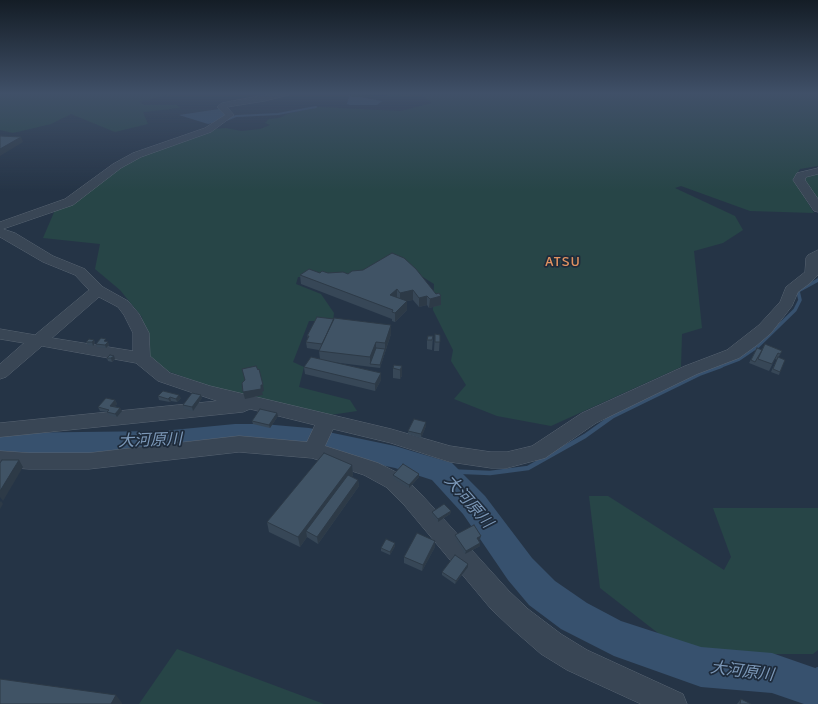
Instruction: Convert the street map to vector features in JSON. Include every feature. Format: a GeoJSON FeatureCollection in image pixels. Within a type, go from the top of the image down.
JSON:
{"type":"FeatureCollection","features":[{"type":"Feature","properties":{"kind":"street"},"geometry":{"type":"LineString","coordinates":[[0,226],[69,202],[118,166],[137,155],[208,130],[214,126]]}},
{"type":"Feature","properties":{"kind":"street"},"geometry":{"type":"LineString","coordinates":[[818,171],[801,175],[799,180],[818,208]]}},
{"type":"Feature","properties":{"kind":"street"},"geometry":{"type":"LineString","coordinates":[[0,232],[10,236],[48,259],[80,272],[98,290],[123,304],[131,314],[141,333],[141,358]]}},
{"type":"Feature","properties":{"kind":"street"},"geometry":{"type":"LineString","coordinates":[[0,459],[29,462],[89,461],[140,454],[239,444],[263,445],[319,437],[391,436],[450,454],[473,458],[507,460],[538,452],[589,418],[691,370],[733,354],[765,329],[787,303],[791,290],[812,273],[813,258],[818,254]]}},
{"type":"Feature","properties":{"kind":"street"},"geometry":{"type":"LineString","coordinates":[[0,373],[98,290]]}},
{"type":"Feature","properties":{"kind":"street"},"geometry":{"type":"LineString","coordinates":[[0,334],[141,358],[164,377],[207,392],[255,403],[319,437],[371,469],[394,481],[413,500],[500,600],[551,644],[577,660],[673,704]]}},
{"type":"Feature","properties":{"kind":"street"},"geometry":{"type":"LineString","coordinates":[[0,430],[255,403]]}},
{"type":"Feature","properties":{"kind":"green space"},"geometry":{"type":"Polygon","coordinates":[[[0,126],[43,126],[13,133],[0,130],[0,126]]]}},
{"type":"Feature","properties":{"kind":"green space"},"geometry":{"type":"Polygon","coordinates":[[[100,126],[140,126],[115,132],[100,126]]]}},
{"type":"Feature","properties":{"kind":"green space"},"geometry":{"type":"Polygon","coordinates":[[[268,126],[818,126],[818,166],[800,169],[796,175],[796,184],[814,213],[750,211],[681,186],[675,188],[735,216],[743,230],[723,243],[694,251],[702,328],[682,334],[681,367],[551,426],[497,416],[454,399],[466,385],[451,361],[453,350],[433,310],[434,284],[397,261],[350,278],[298,277],[296,284],[321,294],[334,313],[333,321],[309,321],[293,362],[304,367],[299,387],[350,400],[357,411],[330,415],[218,389],[167,371],[149,357],[142,317],[120,290],[95,269],[100,244],[43,238],[55,210],[131,160],[214,129],[226,128],[241,131],[260,129],[268,126]]]}},
{"type":"Feature","properties":{"kind":"green space"},"geometry":{"type":"Polygon","coordinates":[[[818,173],[818,203],[802,181],[805,176],[818,173]]]}},
{"type":"Feature","properties":{"kind":"green space"},"geometry":{"type":"Polygon","coordinates":[[[589,496],[608,496],[724,570],[731,557],[713,508],[818,508],[818,650],[813,654],[685,654],[600,588],[589,496]]]}},
{"type":"Feature","properties":{"kind":"green space"},"geometry":{"type":"Polygon","coordinates":[[[177,649],[324,704],[139,704],[177,649]]]}},
{"type":"Feature","properties":{"kind":"building"},"geometry":{"type":"Polygon","coordinates":[[[0,136],[21,137],[0,149],[0,136]]]}},
{"type":"Feature","properties":{"kind":"building"},"geometry":{"type":"Polygon","coordinates":[[[392,253],[404,258],[416,269],[436,294],[439,293],[441,296],[430,299],[427,296],[419,298],[413,290],[400,293],[397,289],[390,295],[407,301],[395,313],[392,312],[393,310],[300,275],[309,269],[320,273],[322,271],[328,273],[343,272],[348,274],[352,271],[363,270],[392,253]]]}},
{"type":"Feature","properties":{"kind":"building"},"geometry":{"type":"Polygon","coordinates":[[[317,317],[334,319],[322,344],[306,342],[309,336],[307,336],[317,317]]]}},
{"type":"Feature","properties":{"kind":"building"},"geometry":{"type":"Polygon","coordinates":[[[334,318],[391,325],[385,343],[376,342],[370,357],[319,351],[334,318]]]}},
{"type":"Feature","properties":{"kind":"building"},"geometry":{"type":"Polygon","coordinates":[[[435,334],[440,335],[440,342],[435,342],[435,334]]]}},
{"type":"Feature","properties":{"kind":"building"},"geometry":{"type":"Polygon","coordinates":[[[428,336],[433,336],[432,340],[427,340],[428,336]]]}},
{"type":"Feature","properties":{"kind":"building"},"geometry":{"type":"Polygon","coordinates":[[[101,338],[106,339],[104,341],[108,342],[105,345],[96,344],[101,338]]]}},
{"type":"Feature","properties":{"kind":"building"},"geometry":{"type":"Polygon","coordinates":[[[89,339],[94,340],[92,342],[86,342],[89,339]]]}},
{"type":"Feature","properties":{"kind":"building"},"geometry":{"type":"Polygon","coordinates":[[[765,344],[782,351],[780,354],[778,353],[772,364],[758,359],[765,344]]]}},
{"type":"Feature","properties":{"kind":"building"},"geometry":{"type":"Polygon","coordinates":[[[376,348],[385,349],[380,365],[370,364],[376,348]]]}},
{"type":"Feature","properties":{"kind":"building"},"geometry":{"type":"Polygon","coordinates":[[[757,348],[762,350],[755,362],[751,360],[757,348]]]}},
{"type":"Feature","properties":{"kind":"building"},"geometry":{"type":"Polygon","coordinates":[[[110,355],[114,356],[107,358],[110,355]]]}},
{"type":"Feature","properties":{"kind":"building"},"geometry":{"type":"Polygon","coordinates":[[[311,357],[381,373],[375,384],[304,367],[311,357]]]}},
{"type":"Feature","properties":{"kind":"building"},"geometry":{"type":"Polygon","coordinates":[[[778,357],[785,360],[780,372],[773,369],[778,357]]]}},
{"type":"Feature","properties":{"kind":"building"},"geometry":{"type":"Polygon","coordinates":[[[394,365],[402,366],[400,370],[393,368],[394,365]]]}},
{"type":"Feature","properties":{"kind":"building"},"geometry":{"type":"Polygon","coordinates":[[[256,366],[258,370],[259,369],[263,385],[261,385],[261,389],[243,392],[242,383],[245,380],[242,369],[256,366]]]}},
{"type":"Feature","properties":{"kind":"building"},"geometry":{"type":"Polygon","coordinates":[[[163,391],[179,395],[176,399],[170,397],[168,399],[158,396],[163,391]]]}},
{"type":"Feature","properties":{"kind":"building"},"geometry":{"type":"Polygon","coordinates":[[[192,393],[201,395],[192,407],[183,405],[192,393]]]}},
{"type":"Feature","properties":{"kind":"building"},"geometry":{"type":"Polygon","coordinates":[[[106,398],[115,400],[110,406],[120,408],[115,414],[107,412],[109,410],[98,407],[106,398]]]}},
{"type":"Feature","properties":{"kind":"building"},"geometry":{"type":"Polygon","coordinates":[[[260,409],[277,413],[269,425],[252,421],[260,409]]]}},
{"type":"Feature","properties":{"kind":"building"},"geometry":{"type":"Polygon","coordinates":[[[414,419],[426,422],[421,434],[408,431],[414,419]]]}},
{"type":"Feature","properties":{"kind":"building"},"geometry":{"type":"Polygon","coordinates":[[[324,453],[352,465],[298,537],[267,522],[324,453]]]}},
{"type":"Feature","properties":{"kind":"building"},"geometry":{"type":"Polygon","coordinates":[[[2,460],[19,460],[0,491],[0,463],[2,460]]]}},
{"type":"Feature","properties":{"kind":"building"},"geometry":{"type":"Polygon","coordinates":[[[403,464],[419,474],[409,485],[393,475],[403,464]]]}},
{"type":"Feature","properties":{"kind":"building"},"geometry":{"type":"Polygon","coordinates":[[[348,475],[358,480],[317,537],[306,531],[348,475]]]}},
{"type":"Feature","properties":{"kind":"building"},"geometry":{"type":"Polygon","coordinates":[[[444,504],[451,511],[438,519],[432,512],[444,504]]]}},
{"type":"Feature","properties":{"kind":"building"},"geometry":{"type":"Polygon","coordinates":[[[474,525],[481,536],[477,538],[480,543],[466,551],[455,535],[474,525]]]}},
{"type":"Feature","properties":{"kind":"building"},"geometry":{"type":"Polygon","coordinates":[[[417,533],[435,541],[423,565],[404,557],[417,533]]]}},
{"type":"Feature","properties":{"kind":"building"},"geometry":{"type":"Polygon","coordinates":[[[386,539],[395,543],[390,552],[381,548],[386,539]]]}},
{"type":"Feature","properties":{"kind":"building"},"geometry":{"type":"Polygon","coordinates":[[[455,555],[468,564],[456,581],[442,572],[455,555]]]}},
{"type":"Feature","properties":{"kind":"building"},"geometry":{"type":"Polygon","coordinates":[[[0,679],[116,695],[111,704],[0,704],[0,679]]]}},
{"type":"Feature","properties":{"kind":"building"},"geometry":{"type":"Polygon","coordinates":[[[741,699],[751,704],[740,704],[741,699]]]}},
{"type":"Feature","properties":{"kind":"waterway"},"geometry":{"type":"LineString","coordinates":[[718,367],[739,359],[758,346],[795,310],[800,300],[798,291],[818,280]]}},
{"type":"Feature","properties":{"kind":"waterway"},"geometry":{"type":"LineString","coordinates":[[442,471],[490,473],[528,468],[585,436],[613,416],[699,374],[721,366]]}},
{"type":"Feature","properties":{"kind":"waterway","name":"大河原川"},"geometry":{"type":"LineString","coordinates":[[0,444],[162,442],[235,434],[263,434],[309,439],[395,457],[442,471],[474,505],[520,569],[542,593],[574,616],[614,637],[701,667],[772,673],[818,689]]}},
{"type":"Feature","properties":{"kind":"waterway"},"geometry":{"type":"LineString","coordinates":[[816,688],[818,670]]}},
{"type":"Feature","properties":{"kind":"district","name":"ATSU"},"geometry":{"type":"Point","coordinates":[563,262]}}]}
